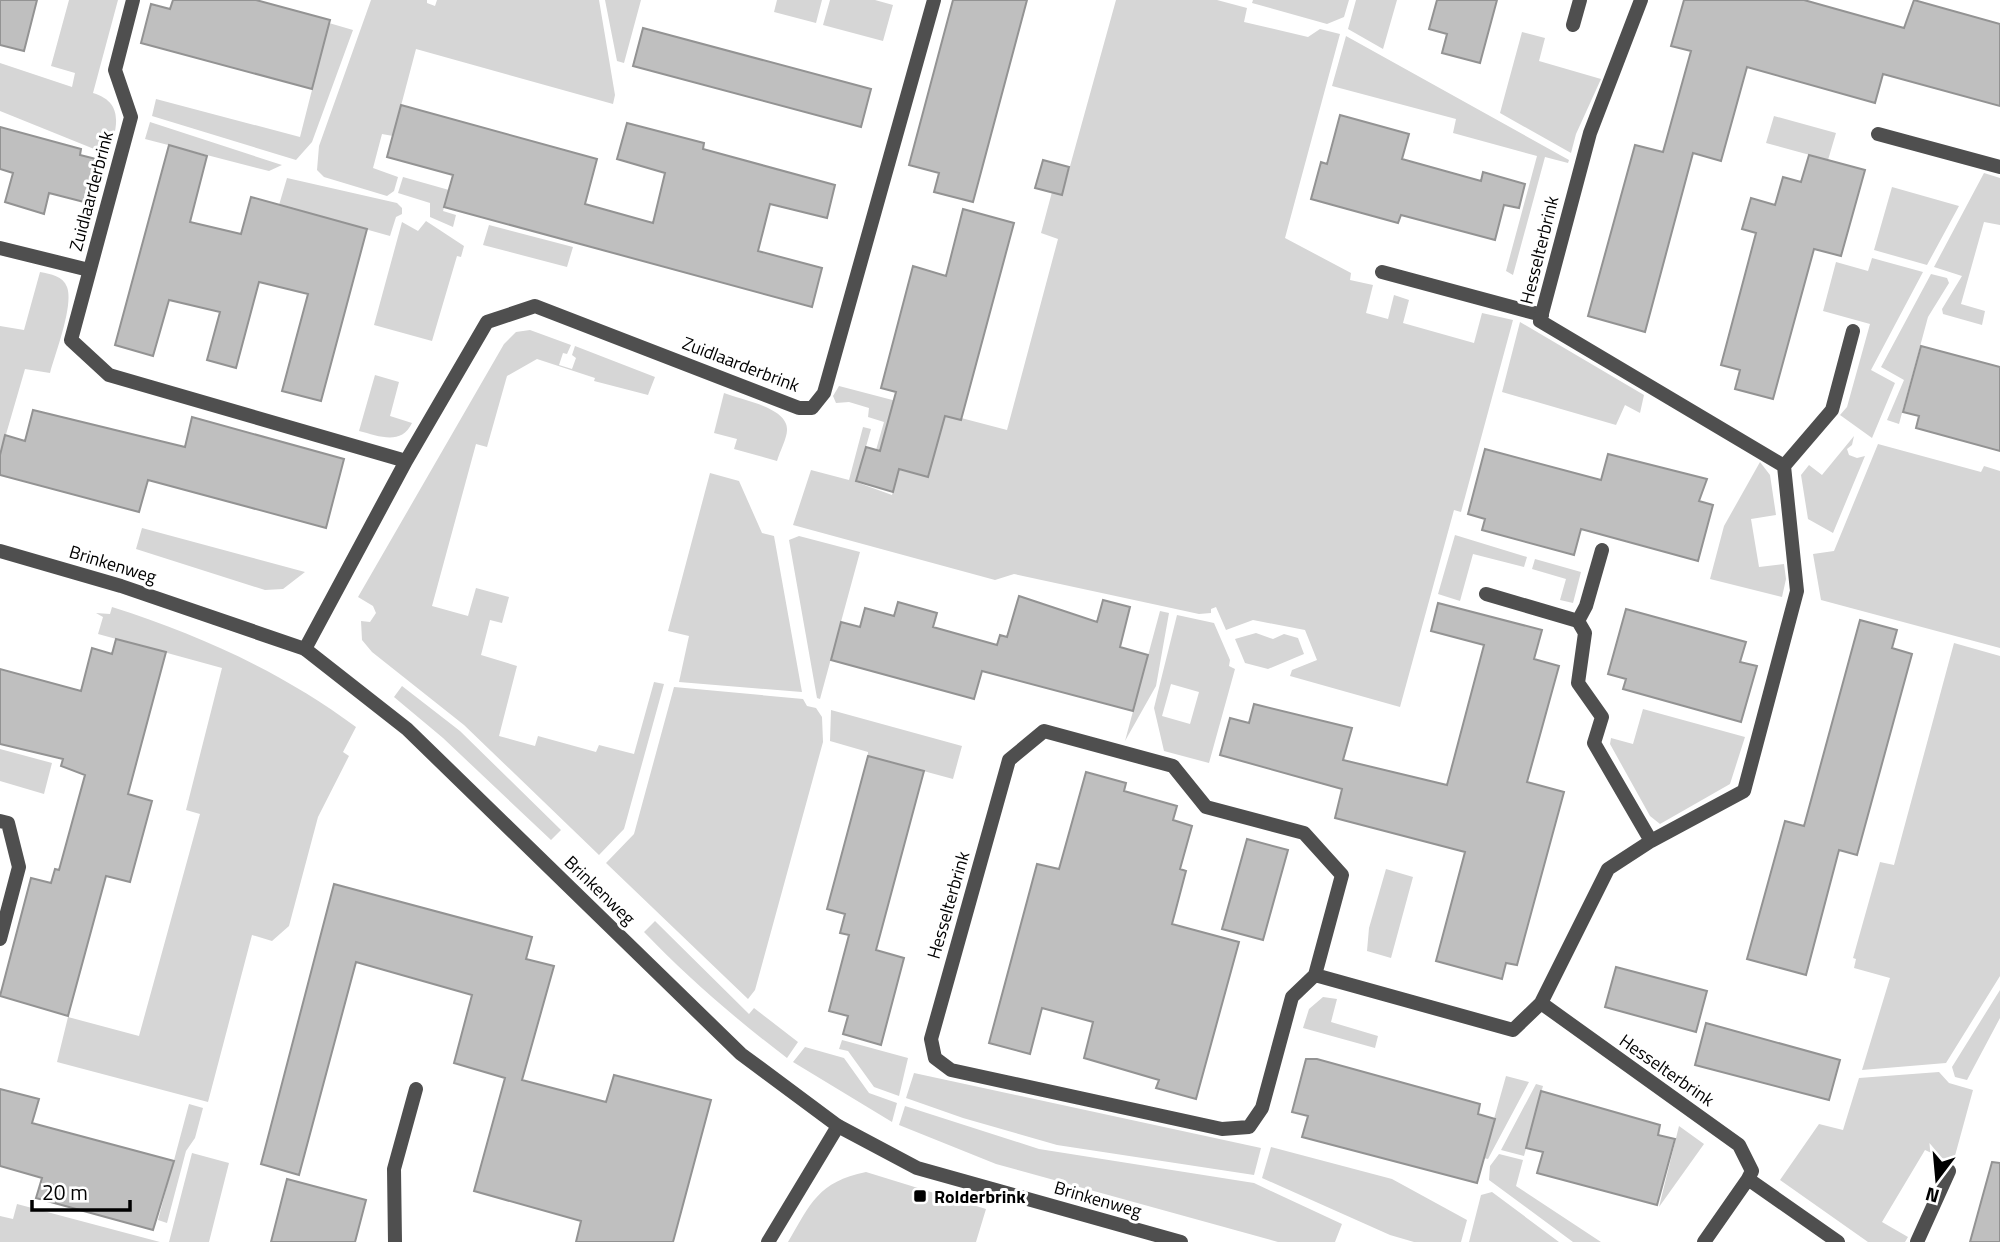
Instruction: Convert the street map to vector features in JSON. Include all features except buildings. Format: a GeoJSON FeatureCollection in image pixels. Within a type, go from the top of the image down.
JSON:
{"type":"FeatureCollection","features":[{"type":"Feature","properties":{"kind":"street","name":"Zuidlaarderbrink"},"geometry":{"type":"LineString","coordinates":[[133,0],[115,70],[131,117],[71,340],[109,375],[406,461]]}},
{"type":"Feature","properties":{"kind":"street","name":"Zuidlaarderbrink"},"geometry":{"type":"LineString","coordinates":[[305,649],[406,461],[487,321],[535,306],[799,408],[812,408],[824,393],[828,381],[934,0]]}},
{"type":"Feature","properties":{"kind":"street"},"geometry":{"type":"LineString","coordinates":[[1573,26],[1580,0]]}},
{"type":"Feature","properties":{"kind":"street","name":"Hesselterbrink"},"geometry":{"type":"LineString","coordinates":[[1641,0],[1590,134],[1541,321],[1579,347],[1784,466]]}},
{"type":"Feature","properties":{"kind":"street"},"geometry":{"type":"LineString","coordinates":[[1878,134],[2000,167]]}},
{"type":"Feature","properties":{"kind":"street","name":"Zuidlaarderbrink"},"geometry":{"type":"LineString","coordinates":[[0,248],[89,270]]}},
{"type":"Feature","properties":{"kind":"street"},"geometry":{"type":"LineString","coordinates":[[1382,272],[1542,315]]}},
{"type":"Feature","properties":{"kind":"street"},"geometry":{"type":"LineString","coordinates":[[1315,975],[1513,1030],[1541,1003],[1608,869],[1651,841],[1744,791],[1797,591],[1784,466],[1832,410],[1853,331]]}},
{"type":"Feature","properties":{"kind":"street"},"geometry":{"type":"LineString","coordinates":[[1578,621],[1586,606],[1602,550]]}},
{"type":"Feature","properties":{"kind":"street","name":"Brinkenweg"},"geometry":{"type":"LineString","coordinates":[[0,551],[121,586],[305,649],[407,729],[741,1054],[838,1126],[917,1168],[1181,1242]]}},
{"type":"Feature","properties":{"kind":"street"},"geometry":{"type":"LineString","coordinates":[[1486,594],[1578,621],[1585,634],[1578,683],[1602,717],[1594,743],[1651,841]]}},
{"type":"Feature","properties":{"kind":"street","name":"Hesselterbrink"},"geometry":{"type":"LineString","coordinates":[[1044,731],[1173,766],[1206,807],[1304,833],[1342,875],[1315,975],[1292,997],[1262,1108],[1249,1127],[1222,1129],[951,1070],[935,1058],[931,1039],[1009,760],[1044,731]]}},
{"type":"Feature","properties":{"kind":"street"},"geometry":{"type":"LineString","coordinates":[[0,821],[8,823],[19,867],[0,939]]}},
{"type":"Feature","properties":{"kind":"street","name":"Hesselterbrink"},"geometry":{"type":"LineString","coordinates":[[1541,1003],[1739,1145],[1752,1171],[1748,1179]]}},
{"type":"Feature","properties":{"kind":"street"},"geometry":{"type":"LineString","coordinates":[[395,1242],[394,1169],[416,1089]]}},
{"type":"Feature","properties":{"kind":"street"},"geometry":{"type":"LineString","coordinates":[[768,1242],[838,1126]]}},
{"type":"Feature","properties":{"kind":"street"},"geometry":{"type":"LineString","coordinates":[[1917,1242],[1949,1171]]}},
{"type":"Feature","properties":{"kind":"street"},"geometry":{"type":"LineString","coordinates":[[1704,1242],[1748,1179],[1838,1242]]}},
{"type":"Feature","properties":{"kind":"shaded area"},"geometry":{"type":"Polygon","coordinates":[[[69,0],[118,0],[93,93],[103,97],[114,110],[116,127],[109,155],[0,111],[0,63],[72,87],[75,73],[51,66],[69,0]]]}},
{"type":"Feature","properties":{"kind":"shaded area"},"geometry":{"type":"Polygon","coordinates":[[[371,0],[427,0],[427,3],[435,6],[437,0],[599,0],[615,95],[613,104],[416,49],[393,136],[382,134],[373,168],[398,177],[394,191],[387,196],[324,177],[317,170],[319,146],[371,0]]]}},
{"type":"Feature","properties":{"kind":"shaded area"},"geometry":{"type":"Polygon","coordinates":[[[605,0],[641,0],[624,63],[617,61],[605,0]]]}},
{"type":"Feature","properties":{"kind":"shaded area"},"geometry":{"type":"Polygon","coordinates":[[[777,0],[822,0],[816,23],[774,12],[777,0]]]}},
{"type":"Feature","properties":{"kind":"shaded area"},"geometry":{"type":"Polygon","coordinates":[[[830,0],[875,0],[893,5],[883,41],[823,25],[830,0]]]}},
{"type":"Feature","properties":{"kind":"shaded area"},"geometry":{"type":"Polygon","coordinates":[[[1116,0],[1217,0],[1247,8],[1244,22],[1308,37],[1320,29],[1340,34],[1285,238],[1351,273],[1350,280],[1373,285],[1366,313],[1388,319],[1394,295],[1409,300],[1403,323],[1474,343],[1482,313],[1513,320],[1461,512],[1454,510],[1400,707],[1290,676],[1292,670],[1317,660],[1305,630],[1253,620],[1226,630],[1216,607],[1211,609],[1211,613],[1199,614],[1014,574],[995,580],[793,525],[811,470],[849,480],[863,427],[871,429],[856,482],[892,495],[899,469],[928,476],[937,442],[887,425],[880,451],[876,450],[884,422],[868,417],[869,408],[849,402],[836,403],[833,396],[839,386],[1007,430],[1058,239],[1041,233],[1052,192],[1062,195],[1116,0]]]}},
{"type":"Feature","properties":{"kind":"shaded area"},"geometry":{"type":"Polygon","coordinates":[[[1253,0],[1349,0],[1344,17],[1327,24],[1252,3],[1253,0]]]}},
{"type":"Feature","properties":{"kind":"shaded area"},"geometry":{"type":"Polygon","coordinates":[[[1356,0],[1397,0],[1383,49],[1348,29],[1356,0]]]}},
{"type":"Feature","properties":{"kind":"shaded area"},"geometry":{"type":"Polygon","coordinates":[[[329,23],[353,30],[312,142],[296,160],[152,116],[156,99],[300,137],[329,23]]]}},
{"type":"Feature","properties":{"kind":"shaded area"},"geometry":{"type":"Polygon","coordinates":[[[1522,32],[1545,38],[1539,61],[1601,79],[1576,134],[1571,153],[1500,113],[1522,32]]]}},
{"type":"Feature","properties":{"kind":"shaded area"},"geometry":{"type":"Polygon","coordinates":[[[1346,36],[1569,160],[1568,163],[1545,157],[1513,275],[1506,271],[1537,156],[1453,133],[1456,119],[1332,86],[1346,36]]]}},
{"type":"Feature","properties":{"kind":"shaded area"},"geometry":{"type":"Polygon","coordinates":[[[1774,116],[1836,133],[1828,160],[1766,143],[1774,116]]]}},
{"type":"Feature","properties":{"kind":"shaded area"},"geometry":{"type":"Polygon","coordinates":[[[150,122],[282,165],[269,171],[145,139],[150,122]]]}},
{"type":"Feature","properties":{"kind":"shaded area"},"geometry":{"type":"Polygon","coordinates":[[[1984,173],[2000,178],[2000,225],[1984,222],[1961,304],[1985,311],[1982,325],[1943,314],[1942,309],[1962,276],[1934,267],[1984,173]]]}},
{"type":"Feature","properties":{"kind":"shaded area"},"geometry":{"type":"Polygon","coordinates":[[[403,177],[449,190],[443,211],[456,215],[453,227],[430,217],[430,203],[398,193],[403,177]]]}},
{"type":"Feature","properties":{"kind":"shaded area"},"geometry":{"type":"Polygon","coordinates":[[[287,178],[397,203],[402,208],[402,214],[396,217],[390,236],[279,205],[287,178]]]}},
{"type":"Feature","properties":{"kind":"shaded area"},"geometry":{"type":"Polygon","coordinates":[[[1892,187],[1959,206],[1927,265],[1874,250],[1892,187]]]}},
{"type":"Feature","properties":{"kind":"shaded area"},"geometry":{"type":"Polygon","coordinates":[[[426,221],[464,246],[461,257],[457,256],[432,341],[374,325],[402,222],[418,231],[426,221]]]}},
{"type":"Feature","properties":{"kind":"shaded area"},"geometry":{"type":"Polygon","coordinates":[[[489,225],[573,247],[567,267],[483,245],[489,225]]]}},
{"type":"Feature","properties":{"kind":"shaded area"},"geometry":{"type":"Polygon","coordinates":[[[1872,258],[1923,272],[1871,370],[1895,383],[1872,438],[1840,415],[1847,407],[1870,324],[1823,311],[1836,262],[1868,271],[1872,258]]]}},
{"type":"Feature","properties":{"kind":"shaded area"},"geometry":{"type":"Polygon","coordinates":[[[40,272],[56,276],[65,283],[68,295],[66,317],[50,373],[25,369],[0,455],[0,326],[24,330],[40,272]]]}},
{"type":"Feature","properties":{"kind":"shaded area"},"geometry":{"type":"Polygon","coordinates":[[[1931,274],[1947,278],[1949,283],[1928,317],[1899,424],[1887,420],[1904,380],[1881,367],[1931,274]]]}},
{"type":"Feature","properties":{"kind":"shaded area"},"geometry":{"type":"Polygon","coordinates":[[[1520,322],[1644,395],[1640,413],[1625,405],[1616,425],[1502,392],[1520,322]]]}},
{"type":"Feature","properties":{"kind":"shaded area"},"geometry":{"type":"Polygon","coordinates":[[[530,330],[571,345],[567,354],[563,353],[559,365],[572,369],[576,358],[572,355],[575,346],[655,377],[648,395],[594,381],[595,378],[537,359],[507,376],[487,447],[476,444],[432,606],[468,616],[476,588],[509,597],[502,623],[490,620],[481,655],[517,666],[499,736],[535,746],[538,736],[596,752],[599,745],[634,754],[654,682],[664,684],[624,829],[599,855],[464,725],[372,652],[362,640],[361,621],[370,622],[376,613],[373,606],[358,597],[504,344],[516,332],[530,330]]]}},
{"type":"Feature","properties":{"kind":"shaded area"},"geometry":{"type":"Polygon","coordinates":[[[375,375],[399,382],[390,416],[412,423],[402,435],[389,438],[359,431],[375,375]]]}},
{"type":"Feature","properties":{"kind":"shaded area"},"geometry":{"type":"Polygon","coordinates":[[[724,393],[772,410],[785,422],[787,433],[777,461],[734,449],[737,439],[714,433],[724,393]]]}},
{"type":"Feature","properties":{"kind":"shaded area"},"geometry":{"type":"Polygon","coordinates":[[[1854,436],[1852,445],[1847,449],[1849,455],[1857,458],[1865,456],[1833,533],[1808,519],[1801,475],[1809,465],[1822,475],[1854,436]]]}},
{"type":"Feature","properties":{"kind":"shaded area"},"geometry":{"type":"Polygon","coordinates":[[[1878,444],[1981,472],[1984,466],[2000,471],[2000,648],[1821,600],[1813,554],[1834,551],[1878,444]]]}},
{"type":"Feature","properties":{"kind":"shaded area"},"geometry":{"type":"Polygon","coordinates":[[[1760,462],[1770,475],[1776,515],[1751,519],[1759,567],[1784,564],[1786,579],[1782,597],[1710,579],[1724,526],[1760,462]]]}},
{"type":"Feature","properties":{"kind":"shaded area"},"geometry":{"type":"Polygon","coordinates":[[[710,473],[739,481],[762,533],[774,536],[802,692],[679,682],[689,636],[668,631],[710,473]]]}},
{"type":"Feature","properties":{"kind":"shaded area"},"geometry":{"type":"Polygon","coordinates":[[[142,528],[305,572],[283,589],[265,590],[136,549],[142,528]]]}},
{"type":"Feature","properties":{"kind":"shaded area"},"geometry":{"type":"Polygon","coordinates":[[[1455,535],[1527,557],[1524,567],[1473,554],[1460,601],[1438,594],[1455,535]]]}},
{"type":"Feature","properties":{"kind":"shaded area"},"geometry":{"type":"Polygon","coordinates":[[[799,536],[860,552],[820,699],[817,698],[789,540],[799,536]]]}},
{"type":"Feature","properties":{"kind":"shaded area"},"geometry":{"type":"Polygon","coordinates":[[[1535,559],[1581,572],[1573,603],[1560,600],[1566,579],[1532,569],[1535,559]]]}},
{"type":"Feature","properties":{"kind":"shaded area"},"geometry":{"type":"Polygon","coordinates":[[[112,607],[177,630],[239,657],[299,689],[356,727],[343,752],[349,756],[318,817],[289,926],[272,941],[252,935],[208,1102],[57,1062],[68,1017],[139,1036],[200,814],[186,810],[222,668],[98,634],[103,617],[96,613],[110,614],[112,607]]]}},
{"type":"Feature","properties":{"kind":"shaded area"},"geometry":{"type":"Polygon","coordinates":[[[1160,611],[1169,613],[1156,686],[1125,741],[1160,611]]]}},
{"type":"Feature","properties":{"kind":"shaded area"},"geometry":{"type":"Polygon","coordinates":[[[1177,615],[1214,623],[1230,660],[1229,666],[1235,669],[1209,763],[1164,751],[1154,708],[1177,615]],[[1171,684],[1162,716],[1190,724],[1199,692],[1171,684]]]}},
{"type":"Feature","properties":{"kind":"shaded area"},"geometry":{"type":"Polygon","coordinates":[[[1256,633],[1273,639],[1284,634],[1298,638],[1304,654],[1268,669],[1245,663],[1235,639],[1256,633]]]}},
{"type":"Feature","properties":{"kind":"shaded area"},"geometry":{"type":"Polygon","coordinates":[[[1954,643],[2000,656],[2000,976],[1946,1063],[1862,1070],[1890,978],[1854,968],[1856,959],[1853,958],[1880,862],[1894,865],[1954,643]]]}},
{"type":"Feature","properties":{"kind":"shaded area"},"geometry":{"type":"Polygon","coordinates":[[[402,686],[460,731],[561,830],[551,840],[443,738],[394,697],[402,686]]]}},
{"type":"Feature","properties":{"kind":"shaded area"},"geometry":{"type":"Polygon","coordinates":[[[674,687],[803,699],[807,706],[816,708],[822,717],[823,742],[755,990],[748,999],[606,863],[634,834],[674,687]]]}},
{"type":"Feature","properties":{"kind":"shaded area"},"geometry":{"type":"Polygon","coordinates":[[[1643,709],[1745,737],[1730,784],[1660,824],[1650,816],[1610,744],[1611,738],[1633,744],[1643,709]]]}},
{"type":"Feature","properties":{"kind":"shaded area"},"geometry":{"type":"Polygon","coordinates":[[[831,710],[962,746],[953,779],[868,756],[868,752],[830,741],[831,710]]]}},
{"type":"Feature","properties":{"kind":"shaded area"},"geometry":{"type":"Polygon","coordinates":[[[0,749],[52,763],[44,794],[0,781],[0,749]]]}},
{"type":"Feature","properties":{"kind":"shaded area"},"geometry":{"type":"Polygon","coordinates":[[[1386,869],[1413,877],[1391,958],[1367,951],[1369,928],[1386,869]]]}},
{"type":"Feature","properties":{"kind":"shaded area"},"geometry":{"type":"Polygon","coordinates":[[[655,921],[749,1014],[754,1008],[798,1042],[787,1058],[713,998],[644,932],[655,921]]]}},
{"type":"Feature","properties":{"kind":"shaded area"},"geometry":{"type":"Polygon","coordinates":[[[2000,990],[2000,1018],[1967,1080],[1955,1077],[1952,1067],[2000,990]]]}},
{"type":"Feature","properties":{"kind":"shaded area"},"geometry":{"type":"Polygon","coordinates":[[[1323,997],[1337,999],[1331,1022],[1378,1036],[1375,1048],[1303,1028],[1309,1009],[1323,997]]]}},
{"type":"Feature","properties":{"kind":"shaded area"},"geometry":{"type":"Polygon","coordinates":[[[842,1040],[908,1058],[899,1096],[874,1087],[848,1051],[839,1049],[842,1040]]]}},
{"type":"Feature","properties":{"kind":"shaded area"},"geometry":{"type":"Polygon","coordinates":[[[805,1047],[844,1058],[869,1093],[897,1103],[892,1122],[793,1062],[805,1047]]]}},
{"type":"Feature","properties":{"kind":"shaded area"},"geometry":{"type":"Polygon","coordinates":[[[1939,1072],[1949,1083],[1973,1090],[1953,1163],[1925,1150],[1882,1222],[1908,1237],[1905,1242],[1868,1242],[1780,1180],[1819,1124],[1843,1130],[1859,1078],[1939,1072]]]}},
{"type":"Feature","properties":{"kind":"shaded area"},"geometry":{"type":"Polygon","coordinates":[[[914,1073],[1261,1148],[1254,1175],[1057,1145],[963,1118],[906,1098],[914,1073]]]}},
{"type":"Feature","properties":{"kind":"shaded area"},"geometry":{"type":"Polygon","coordinates":[[[1506,1076],[1529,1082],[1488,1159],[1483,1158],[1506,1076]]]}},
{"type":"Feature","properties":{"kind":"shaded area"},"geometry":{"type":"Polygon","coordinates":[[[1536,1084],[1543,1086],[1524,1156],[1501,1150],[1536,1084]]]}},
{"type":"Feature","properties":{"kind":"shaded area"},"geometry":{"type":"Polygon","coordinates":[[[189,1104],[203,1108],[195,1138],[186,1151],[167,1223],[158,1220],[189,1104]]]}},
{"type":"Feature","properties":{"kind":"shaded area"},"geometry":{"type":"Polygon","coordinates":[[[905,1106],[1039,1149],[1254,1183],[1342,1224],[1335,1242],[1278,1242],[996,1164],[899,1125],[905,1106]]]}},
{"type":"Feature","properties":{"kind":"shaded area"},"geometry":{"type":"Polygon","coordinates":[[[1679,1126],[1704,1144],[1659,1207],[1679,1126]]]}},
{"type":"Feature","properties":{"kind":"shaded area"},"geometry":{"type":"Polygon","coordinates":[[[1271,1147],[1392,1179],[1467,1220],[1461,1242],[1414,1242],[1390,1235],[1262,1178],[1271,1147]]]}},
{"type":"Feature","properties":{"kind":"shaded area"},"geometry":{"type":"Polygon","coordinates":[[[192,1153],[229,1163],[209,1242],[169,1242],[192,1153]]]}},
{"type":"Feature","properties":{"kind":"shaded area"},"geometry":{"type":"Polygon","coordinates":[[[1499,1154],[1523,1160],[1516,1186],[1601,1242],[1573,1242],[1489,1180],[1490,1166],[1499,1154]]]}},
{"type":"Feature","properties":{"kind":"shaded area"},"geometry":{"type":"Polygon","coordinates":[[[866,1172],[986,1209],[976,1242],[788,1242],[810,1205],[826,1188],[850,1176],[866,1172]]]}},
{"type":"Feature","properties":{"kind":"shaded area"},"geometry":{"type":"Polygon","coordinates":[[[1492,1192],[1559,1242],[1469,1242],[1481,1195],[1492,1192]]]}},
{"type":"Feature","properties":{"kind":"shaded area"},"geometry":{"type":"Polygon","coordinates":[[[17,1204],[160,1242],[0,1242],[0,1216],[13,1219],[17,1204]]]}},
{"type":"Feature","properties":{"kind":"place","name":"Rolderbrink"},"geometry":{"type":"Point","coordinates":[920,1196]}}]}
